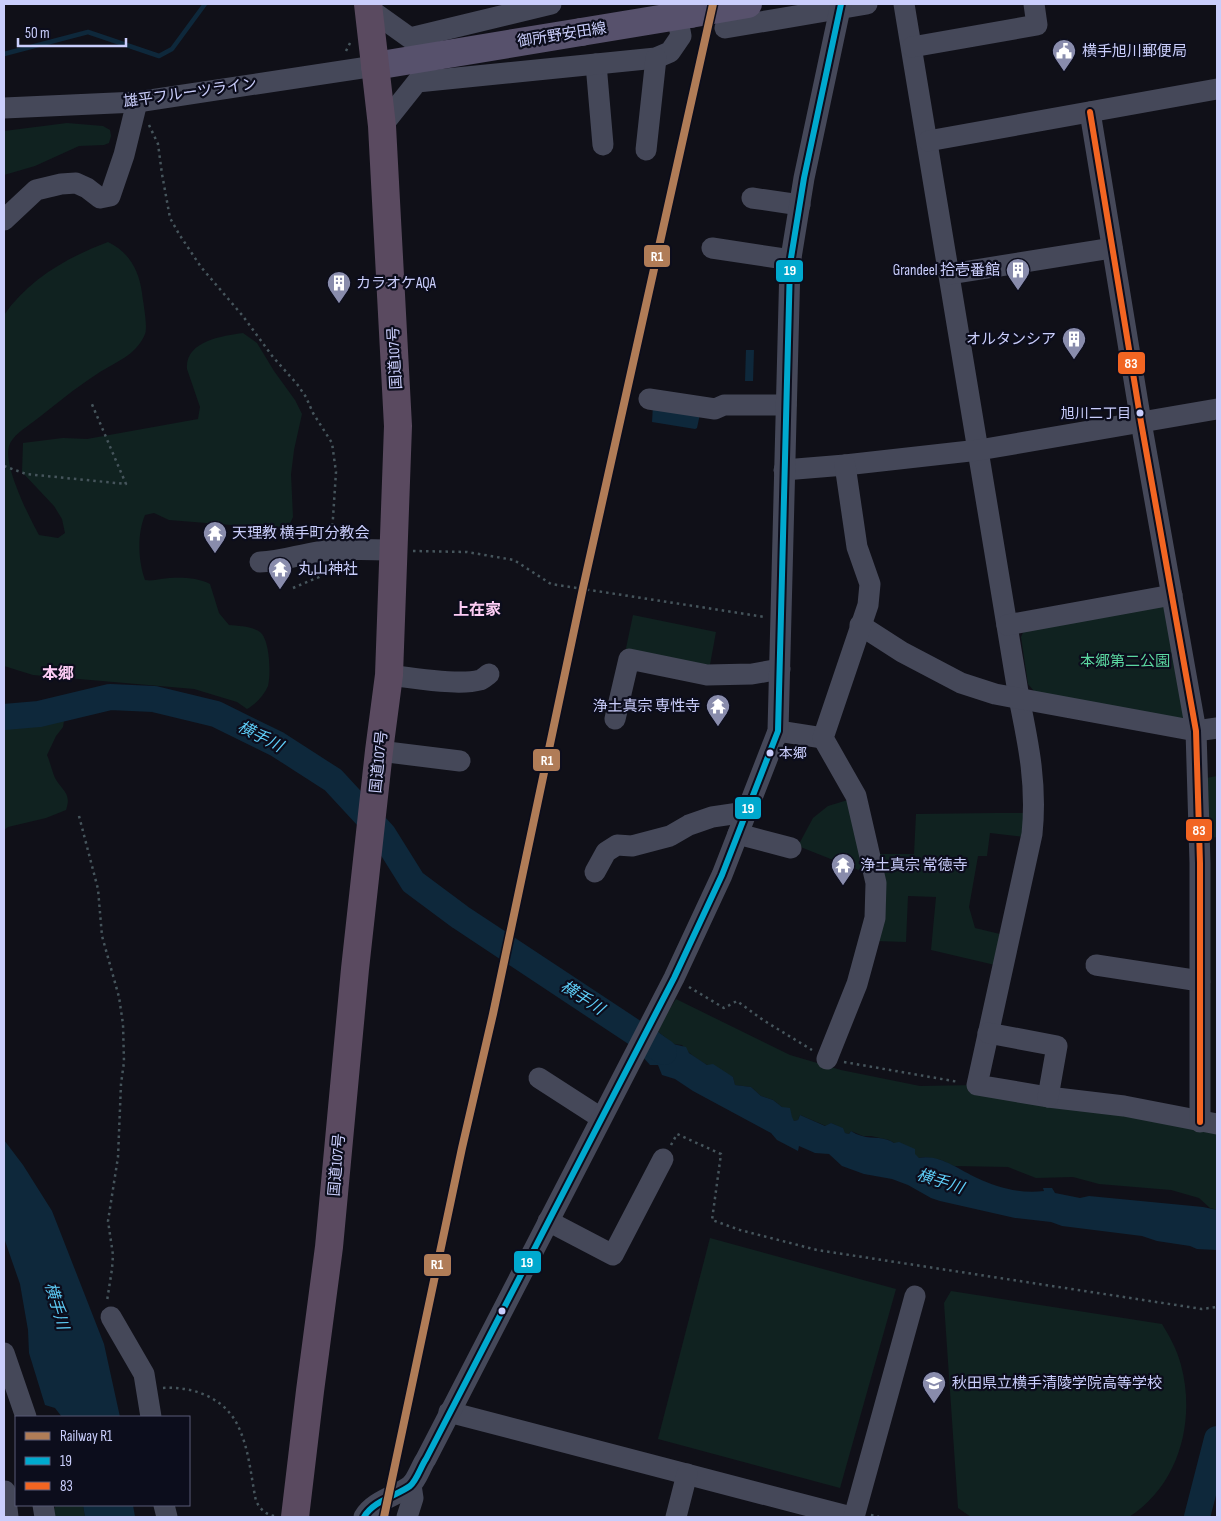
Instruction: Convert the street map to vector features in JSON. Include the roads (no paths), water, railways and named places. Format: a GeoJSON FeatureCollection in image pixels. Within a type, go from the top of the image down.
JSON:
{"type":"FeatureCollection","features":[{"type":"Feature","properties":{"kind":"highway","name":"国道107号"},"geometry":{"type":"LineString","coordinates":[[295,1517],[329,1247],[355,969],[389,675],[398,416],[382,126],[375,66],[375,7]]}},
{"type":"Feature","properties":{"kind":"main road","name":"御所野安田線"},"geometry":{"type":"LineString","coordinates":[[375,66],[748,4]]}},
{"type":"Feature","properties":{"kind":"street"},"geometry":{"type":"LineString","coordinates":[[375,7],[410,38],[551,4]]}},
{"type":"Feature","properties":{"kind":"street"},"geometry":{"type":"LineString","coordinates":[[382,126],[417,82],[656,58],[670,52],[681,36],[675,4]]}},
{"type":"Feature","properties":{"kind":"street"},"geometry":{"type":"LineString","coordinates":[[725,28],[840,6],[867,4]]}},
{"type":"Feature","properties":{"kind":"street"},"geometry":{"type":"LineString","coordinates":[[904,4],[1019,698],[1031,754],[1035,807],[1032,834],[976,1086],[1124,1106],[1209,1123],[1206,984],[1209,945],[1200,863],[1196,731],[1141,422],[1090,112]]}},
{"type":"Feature","properties":{"kind":"street"},"geometry":{"type":"LineString","coordinates":[[912,47],[1037,25],[1034,4]]}},
{"type":"Feature","properties":{"kind":"street"},"geometry":{"type":"LineString","coordinates":[[364,1517],[389,1497],[411,1485],[669,988],[722,875],[778,731],[791,260],[800,205],[840,6]]}},
{"type":"Feature","properties":{"kind":"street"},"geometry":{"type":"LineString","coordinates":[[646,150],[656,58]]}},
{"type":"Feature","properties":{"kind":"street"},"geometry":{"type":"LineString","coordinates":[[596,64],[603,145]]}},
{"type":"Feature","properties":{"kind":"street","name":"雄平フルーツライン"},"geometry":{"type":"LineString","coordinates":[[4,108],[136,105],[375,66]]}},
{"type":"Feature","properties":{"kind":"street"},"geometry":{"type":"LineString","coordinates":[[928,141],[1217,89]]}},
{"type":"Feature","properties":{"kind":"street"},"geometry":{"type":"LineString","coordinates":[[4,220],[36,190],[61,184],[76,184],[87,188],[100,198],[110,196],[124,155],[136,105]]}},
{"type":"Feature","properties":{"kind":"street"},"geometry":{"type":"LineString","coordinates":[[752,198],[800,205]]}},
{"type":"Feature","properties":{"kind":"street"},"geometry":{"type":"LineString","coordinates":[[712,248],[791,260]]}},
{"type":"Feature","properties":{"kind":"street"},"geometry":{"type":"LineString","coordinates":[[950,274],[1112,248]]}},
{"type":"Feature","properties":{"kind":"street"},"geometry":{"type":"LineString","coordinates":[[649,399],[715,409],[724,405],[786,405]]}},
{"type":"Feature","properties":{"kind":"street"},"geometry":{"type":"LineString","coordinates":[[784,470],[979,450],[1217,409]]}},
{"type":"Feature","properties":{"kind":"street"},"geometry":{"type":"LineString","coordinates":[[827,1059],[857,984],[875,918],[876,883],[856,796],[823,738],[868,605],[870,584],[857,547],[845,465]]}},
{"type":"Feature","properties":{"kind":"street"},"geometry":{"type":"LineString","coordinates":[[260,562],[272,562],[320,552],[337,544],[394,546]]}},
{"type":"Feature","properties":{"kind":"street"},"geometry":{"type":"LineString","coordinates":[[1007,625],[1172,595]]}},
{"type":"Feature","properties":{"kind":"street"},"geometry":{"type":"LineString","coordinates":[[860,625],[902,652],[961,683],[995,694],[1196,731],[1217,728]]}},
{"type":"Feature","properties":{"kind":"street"},"geometry":{"type":"LineString","coordinates":[[615,719],[629,659],[707,675],[752,674],[780,669]]}},
{"type":"Feature","properties":{"kind":"street"},"geometry":{"type":"LineString","coordinates":[[389,675],[434,680],[470,681],[481,680],[490,674]]}},
{"type":"Feature","properties":{"kind":"street"},"geometry":{"type":"LineString","coordinates":[[778,731],[823,738]]}},
{"type":"Feature","properties":{"kind":"street"},"geometry":{"type":"LineString","coordinates":[[378,764],[460,761]]}},
{"type":"Feature","properties":{"kind":"street"},"geometry":{"type":"LineString","coordinates":[[595,872],[606,852],[617,845],[632,846],[642,844],[670,836],[689,825],[712,817],[746,812]]}},
{"type":"Feature","properties":{"kind":"street"},"geometry":{"type":"LineString","coordinates":[[738,834],[790,848]]}},
{"type":"Feature","properties":{"kind":"street"},"geometry":{"type":"LineString","coordinates":[[1096,965],[1206,984]]}},
{"type":"Feature","properties":{"kind":"street"},"geometry":{"type":"LineString","coordinates":[[988,1033],[1057,1046],[1048,1097]]}},
{"type":"Feature","properties":{"kind":"street"},"geometry":{"type":"LineString","coordinates":[[539,1078],[601,1118]]}},
{"type":"Feature","properties":{"kind":"street"},"geometry":{"type":"LineString","coordinates":[[548,1221],[613,1255],[663,1159]]}},
{"type":"Feature","properties":{"kind":"street"},"geometry":{"type":"LineString","coordinates":[[449,1412],[848,1517],[915,1296]]}},
{"type":"Feature","properties":{"kind":"street"},"geometry":{"type":"LineString","coordinates":[[111,1317],[144,1374],[152,1416]]}},
{"type":"Feature","properties":{"kind":"street"},"geometry":{"type":"LineString","coordinates":[[4,1353],[26,1416]]}},
{"type":"Feature","properties":{"kind":"street"},"geometry":{"type":"LineString","coordinates":[[676,1517],[687,1474]]}},
{"type":"Feature","properties":{"kind":"street"},"geometry":{"type":"LineString","coordinates":[[407,1517],[413,1498],[411,1485]]}},
{"type":"Feature","properties":{"kind":"street"},"geometry":{"type":"LineString","coordinates":[[5,1491],[8,1517]]}},
{"type":"Feature","properties":{"kind":"water"},"geometry":{"type":"Polygon","coordinates":[[[746,350],[754,350],[753,381],[745,381],[746,350]]]}},
{"type":"Feature","properties":{"kind":"water"},"geometry":{"type":"Polygon","coordinates":[[[653,405],[700,414],[697,428],[652,422],[653,405]]]}},
{"type":"Feature","properties":{"kind":"water"},"geometry":{"type":"Polygon","coordinates":[[[48,704],[51,718],[4,728],[4,713],[48,704]]]}},
{"type":"Feature","properties":{"kind":"water"},"geometry":{"type":"Polygon","coordinates":[[[656,1030],[673,1044],[686,1047],[689,1053],[707,1065],[713,1064],[733,1077],[735,1085],[751,1087],[761,1096],[773,1100],[782,1107],[790,1108],[794,1121],[798,1120],[800,1115],[825,1126],[831,1123],[843,1128],[845,1133],[849,1134],[851,1131],[862,1136],[882,1138],[894,1143],[899,1142],[915,1149],[915,1154],[919,1158],[927,1157],[942,1160],[985,1182],[1010,1189],[1035,1192],[1044,1191],[1043,1188],[1052,1188],[1055,1193],[1080,1198],[1089,1196],[1217,1210],[1217,1250],[1197,1249],[1142,1236],[1015,1218],[940,1201],[892,1179],[864,1174],[842,1166],[829,1154],[815,1153],[799,1146],[798,1151],[777,1140],[771,1133],[693,1091],[675,1079],[662,1075],[658,1065],[650,1065],[642,1056],[656,1030]]]}},
{"type":"Feature","properties":{"kind":"water"},"geometry":{"type":"Polygon","coordinates":[[[4,1140],[23,1165],[52,1211],[104,1344],[120,1416],[61,1416],[55,1408],[45,1405],[29,1353],[28,1330],[20,1284],[4,1238],[4,1140]]]}},
{"type":"Feature","properties":{"kind":"water"},"geometry":{"type":"Polygon","coordinates":[[[83,1506],[133,1506],[135,1517],[85,1517],[83,1506]]]}},
{"type":"Feature","properties":{"kind":"waterway"},"geometry":{"type":"LineString","coordinates":[[4,54],[88,32],[159,56],[172,49],[205,4]]}},
{"type":"Feature","properties":{"kind":"waterway","name":"横手川"},"geometry":{"type":"LineString","coordinates":[[4,717],[39,714],[110,697],[154,699],[216,714],[277,744],[333,780],[383,834],[413,882],[460,917],[664,1052]]}},
{"type":"Feature","properties":{"kind":"waterway"},"geometry":{"type":"LineString","coordinates":[[1197,1517],[1217,1439]]}},
{"type":"Feature","properties":{"kind":"rail line","name":"R1"},"geometry":{"type":"LineString","coordinates":[[384,1517],[583,588],[713,4]]}},
{"type":"Feature","properties":{"kind":"place","name":"横手旭川郵便局"},"geometry":{"type":"Point","coordinates":[1064,72]}},
{"type":"Feature","properties":{"kind":"place","name":"Grandeel 拾壱番館"},"geometry":{"type":"Point","coordinates":[1018,291]}},
{"type":"Feature","properties":{"kind":"place","name":"カラオケAQA"},"geometry":{"type":"Point","coordinates":[339,304]}},
{"type":"Feature","properties":{"kind":"place","name":"オルタンシア"},"geometry":{"type":"Point","coordinates":[1074,360]}},
{"type":"Feature","properties":{"kind":"place","name":"旭川二丁目"},"geometry":{"type":"Point","coordinates":[1140,413]}},
{"type":"Feature","properties":{"kind":"place","name":"天理教 横手町分教会"},"geometry":{"type":"Point","coordinates":[215,554]}},
{"type":"Feature","properties":{"kind":"place","name":"丸山神社"},"geometry":{"type":"Point","coordinates":[280,590]}},
{"type":"Feature","properties":{"kind":"place","name":"浄土真宗 専性寺"},"geometry":{"type":"Point","coordinates":[718,727]}},
{"type":"Feature","properties":{"kind":"place","name":"本郷"},"geometry":{"type":"Point","coordinates":[770,753]}},
{"type":"Feature","properties":{"kind":"place","name":"浄土真宗 常徳寺"},"geometry":{"type":"Point","coordinates":[843,886]}},
{"type":"Feature","properties":{"kind":"place","name":"秋田県立横手清陵学院高等学校"},"geometry":{"type":"Point","coordinates":[934,1404]}},
{"type":"Feature","properties":{"kind":"district","name":"上在家"},"geometry":{"type":"Point","coordinates":[477,610]}},
{"type":"Feature","properties":{"kind":"district","name":"本郷"},"geometry":{"type":"Point","coordinates":[58,674]}},
{"type":"Feature","properties":{"kind":"park label","name":"本郷第二公園"},"geometry":{"type":"Point","coordinates":[1125,661]}}]}
